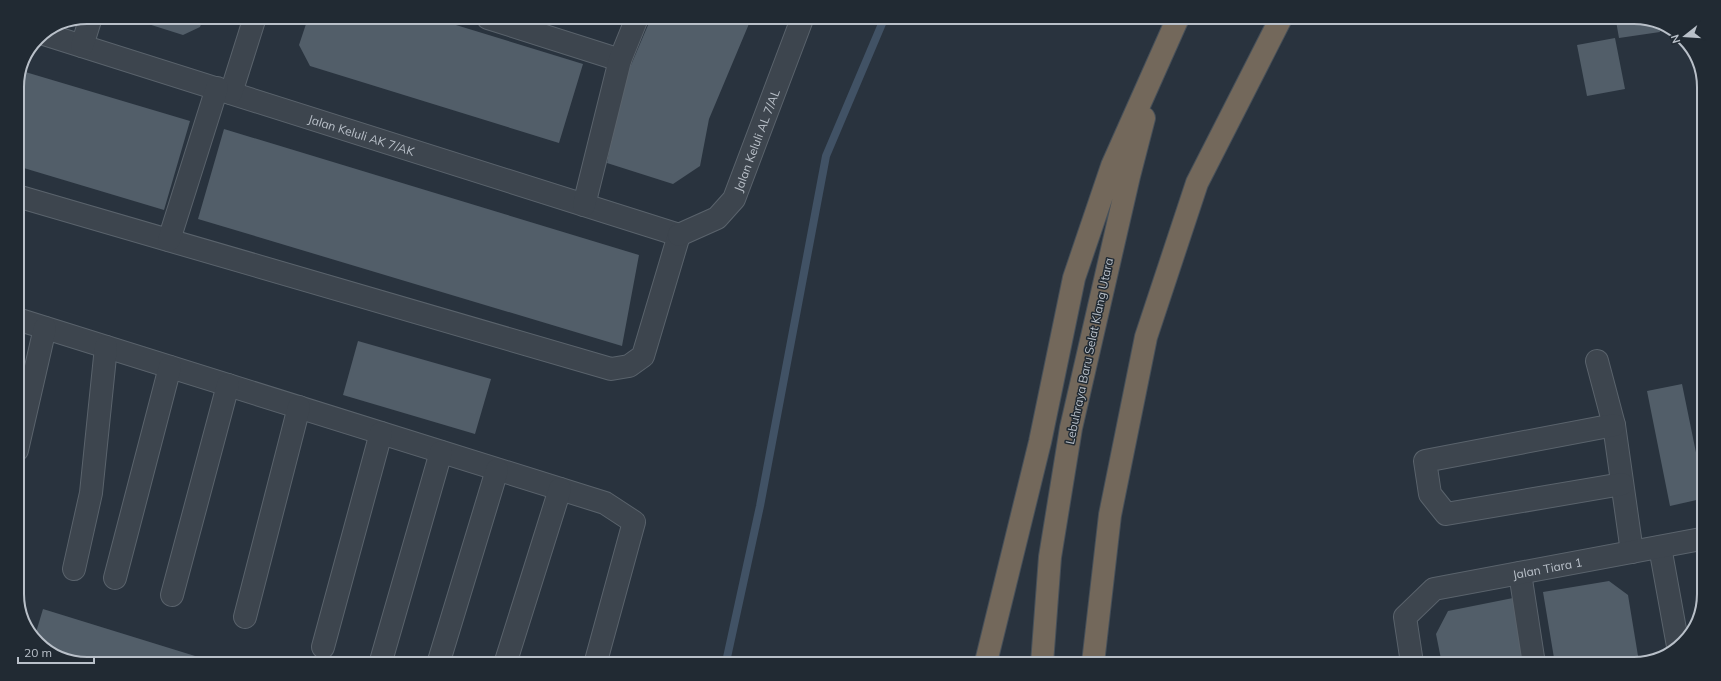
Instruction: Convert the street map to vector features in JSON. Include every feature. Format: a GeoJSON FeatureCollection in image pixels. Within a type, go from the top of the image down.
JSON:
{"type":"FeatureCollection","features":[{"type":"Feature","properties":{"kind":"highway"},"geometry":{"type":"LineString","coordinates":[[987,657],[1040,442],[1074,278],[1112,166],[1175,24]]}},
{"type":"Feature","properties":{"kind":"highway"},"geometry":{"type":"LineString","coordinates":[[1094,657],[1110,515],[1146,338],[1197,183],[1278,24]]}},
{"type":"Feature","properties":{"kind":"highway","name":"Lebuhraya Baru Selat Klang Utara"},"geometry":{"type":"LineString","coordinates":[[1042,657],[1050,557],[1071,428],[1129,176],[1165,44]]}},
{"type":"Feature","properties":{"kind":"street"},"geometry":{"type":"LineString","coordinates":[[82,46],[89,24]]}},
{"type":"Feature","properties":{"kind":"street"},"geometry":{"type":"LineString","coordinates":[[169,240],[224,91],[252,24]]}},
{"type":"Feature","properties":{"kind":"street"},"geometry":{"type":"LineString","coordinates":[[507,24],[620,60]]}},
{"type":"Feature","properties":{"kind":"street"},"geometry":{"type":"LineString","coordinates":[[584,205],[620,60],[635,24]]}},
{"type":"Feature","properties":{"kind":"street","name":"Jalan Keluli AL 7/AL"},"geometry":{"type":"LineString","coordinates":[[679,235],[717,218],[734,199],[800,24]]}},
{"type":"Feature","properties":{"kind":"street","name":"Jalan Keluli AK 7/AK"},"geometry":{"type":"LineString","coordinates":[[51,36],[679,235]]}},
{"type":"Feature","properties":{"kind":"street"},"geometry":{"type":"LineString","coordinates":[[24,198],[610,369],[630,366],[643,356],[679,235]]}},
{"type":"Feature","properties":{"kind":"street"},"geometry":{"type":"LineString","coordinates":[[24,321],[605,504],[634,522],[597,657]]}},
{"type":"Feature","properties":{"kind":"street"},"geometry":{"type":"LineString","coordinates":[[24,420],[45,328]]}},
{"type":"Feature","properties":{"kind":"street"},"geometry":{"type":"LineString","coordinates":[[74,569],[91,493],[106,347]]}},
{"type":"Feature","properties":{"kind":"street"},"geometry":{"type":"LineString","coordinates":[[1598,361],[1614,424],[1632,552]]}},
{"type":"Feature","properties":{"kind":"street"},"geometry":{"type":"LineString","coordinates":[[115,578],[170,367]]}},
{"type":"Feature","properties":{"kind":"street"},"geometry":{"type":"LineString","coordinates":[[172,595],[228,385]]}},
{"type":"Feature","properties":{"kind":"street"},"geometry":{"type":"LineString","coordinates":[[245,617],[299,407]]}},
{"type":"Feature","properties":{"kind":"street"},"geometry":{"type":"LineString","coordinates":[[1614,424],[1425,461],[1430,494],[1446,514],[1622,484]]}},
{"type":"Feature","properties":{"kind":"street"},"geometry":{"type":"LineString","coordinates":[[323,647],[381,433]]}},
{"type":"Feature","properties":{"kind":"street"},"geometry":{"type":"LineString","coordinates":[[382,657],[441,452]]}},
{"type":"Feature","properties":{"kind":"street"},"geometry":{"type":"LineString","coordinates":[[439,657],[497,470]]}},
{"type":"Feature","properties":{"kind":"street"},"geometry":{"type":"LineString","coordinates":[[507,657],[560,489]]}},
{"type":"Feature","properties":{"kind":"street","name":"Jalan Tiara 1"},"geometry":{"type":"LineString","coordinates":[[1411,657],[1405,617],[1434,589],[1697,540]]}},
{"type":"Feature","properties":{"kind":"street"},"geometry":{"type":"LineString","coordinates":[[1660,547],[1677,639]]}},
{"type":"Feature","properties":{"kind":"street"},"geometry":{"type":"LineString","coordinates":[[1520,573],[1533,657]]}},
{"type":"Feature","properties":{"kind":"building"},"geometry":{"type":"Polygon","coordinates":[[[148,24],[201,24],[200,27],[183,35],[148,24]]]}},
{"type":"Feature","properties":{"kind":"building"},"geometry":{"type":"Polygon","coordinates":[[[306,24],[453,24],[583,64],[559,143],[310,66],[299,45],[306,24]]]}},
{"type":"Feature","properties":{"kind":"building"},"geometry":{"type":"Polygon","coordinates":[[[648,24],[749,24],[709,119],[700,166],[673,184],[607,163],[620,91],[648,24]]]}},
{"type":"Feature","properties":{"kind":"building"},"geometry":{"type":"Polygon","coordinates":[[[1617,24],[1646,25],[1659,29],[1660,32],[1619,38],[1617,24]]]}},
{"type":"Feature","properties":{"kind":"building"},"geometry":{"type":"Polygon","coordinates":[[[1615,38],[1625,89],[1587,96],[1577,45],[1615,38]]]}},
{"type":"Feature","properties":{"kind":"building"},"geometry":{"type":"Polygon","coordinates":[[[26,72],[190,121],[164,210],[24,168],[24,87],[26,72]]]}},
{"type":"Feature","properties":{"kind":"building"},"geometry":{"type":"Polygon","coordinates":[[[224,129],[639,255],[622,346],[198,219],[224,129]]]}},
{"type":"Feature","properties":{"kind":"building"},"geometry":{"type":"Polygon","coordinates":[[[358,341],[491,379],[475,434],[343,395],[358,341]]]}},
{"type":"Feature","properties":{"kind":"building"},"geometry":{"type":"Polygon","coordinates":[[[1682,384],[1697,457],[1697,500],[1670,506],[1647,391],[1682,384]]]}},
{"type":"Feature","properties":{"kind":"building"},"geometry":{"type":"Polygon","coordinates":[[[1609,581],[1628,595],[1638,656],[1554,657],[1543,592],[1609,581]]]}},
{"type":"Feature","properties":{"kind":"building"},"geometry":{"type":"Polygon","coordinates":[[[1518,597],[1527,657],[1441,657],[1436,634],[1448,611],[1518,597]]]}},
{"type":"Feature","properties":{"kind":"building"},"geometry":{"type":"Polygon","coordinates":[[[43,609],[198,657],[75,656],[67,654],[52,646],[36,631],[43,609]]]}},
{"type":"Feature","properties":{"kind":"waterway"},"geometry":{"type":"LineString","coordinates":[[727,657],[760,506],[826,156],[882,24]]}}]}
